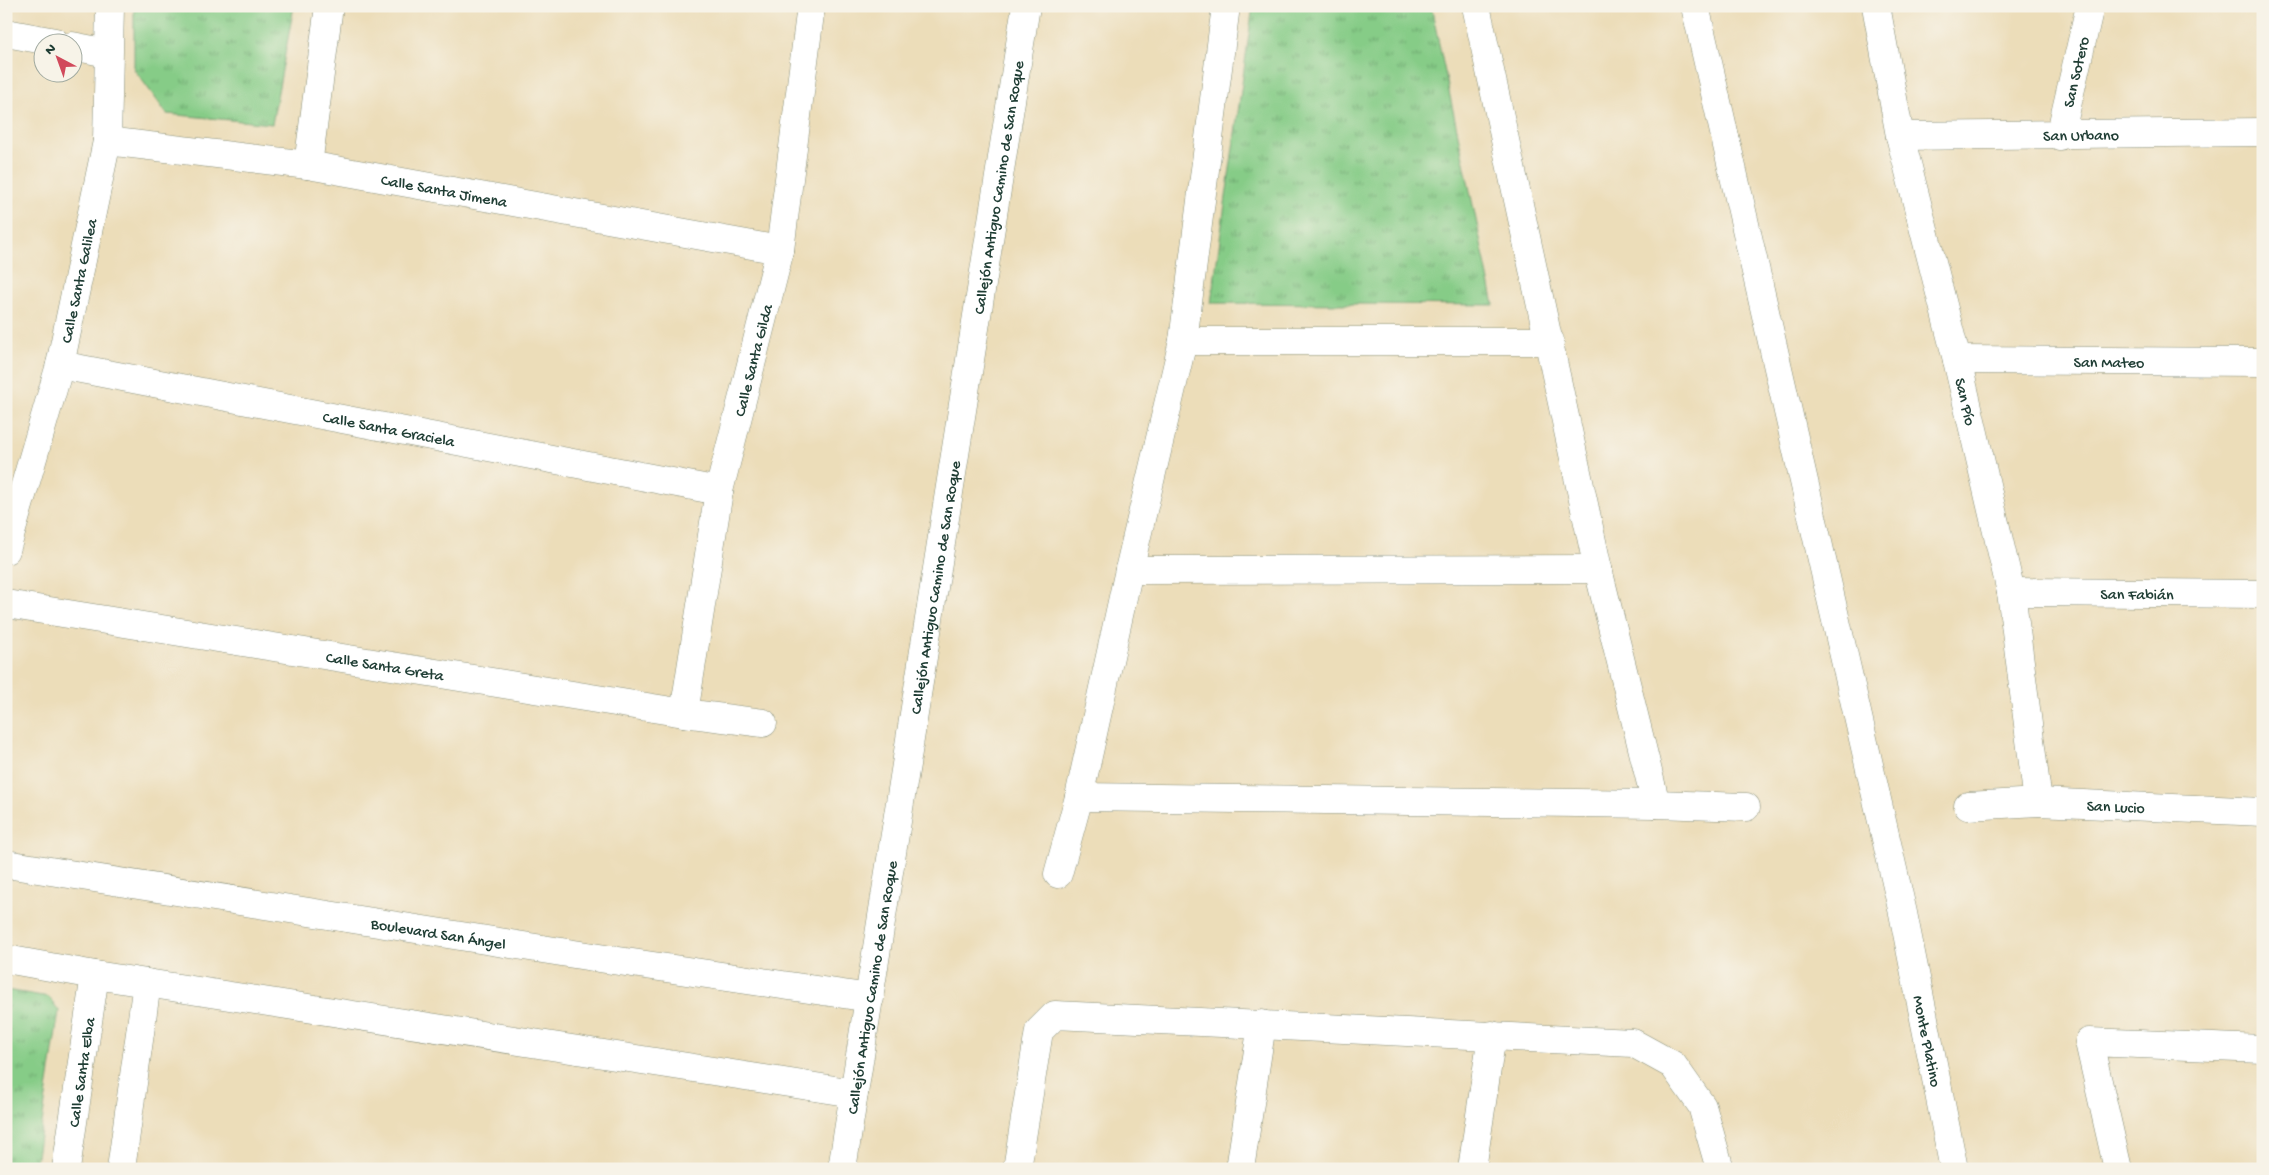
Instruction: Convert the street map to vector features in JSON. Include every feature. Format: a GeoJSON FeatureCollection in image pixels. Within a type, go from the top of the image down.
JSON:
{"type":"FeatureCollection","features":[{"type":"Feature","properties":{"kind":"street","name":"Calle Santa Galilea"},"geometry":{"type":"LineString","coordinates":[[6,550],[60,365],[107,141],[110,6]]}},
{"type":"Feature","properties":{"kind":"street"},"geometry":{"type":"LineString","coordinates":[[308,165],[329,6]]}},
{"type":"Feature","properties":{"kind":"street","name":"Calle Santa Gilda"},"geometry":{"type":"LineString","coordinates":[[684,713],[719,491],[780,250],[812,6]]}},
{"type":"Feature","properties":{"kind":"street","name":"Callejón Antiguo Camino de San Roque"},"geometry":{"type":"LineString","coordinates":[[842,1169],[1026,6]]}},
{"type":"Feature","properties":{"kind":"street"},"geometry":{"type":"LineString","coordinates":[[1058,874],[1079,797],[1129,570],[1183,341],[1226,6]]}},
{"type":"Feature","properties":{"kind":"street"},"geometry":{"type":"LineString","coordinates":[[1476,6],[1598,569],[1656,804]]}},
{"type":"Feature","properties":{"kind":"street","name":"Monte Platino"},"geometry":{"type":"LineString","coordinates":[[1694,6],[1903,913],[1954,1169]]}},
{"type":"Feature","properties":{"kind":"street","name":"San Pío"},"geometry":{"type":"LineString","coordinates":[[1876,6],[1900,136],[1957,360],[2011,592],[2038,802]]}},
{"type":"Feature","properties":{"kind":"street","name":"San Sotero"},"geometry":{"type":"LineString","coordinates":[[2060,136],[2090,6]]}},
{"type":"Feature","properties":{"kind":"street"},"geometry":{"type":"LineString","coordinates":[[6,33],[32,38]]}},
{"type":"Feature","properties":{"kind":"street"},"geometry":{"type":"LineString","coordinates":[[82,48],[108,53]]}},
{"type":"Feature","properties":{"kind":"street","name":"San Urbano"},"geometry":{"type":"LineString","coordinates":[[1900,136],[2060,136],[2263,132]]}},
{"type":"Feature","properties":{"kind":"street","name":"Calle Santa Jimena"},"geometry":{"type":"LineString","coordinates":[[107,141],[308,165],[780,250]]}},
{"type":"Feature","properties":{"kind":"street"},"geometry":{"type":"LineString","coordinates":[[1183,341],[1550,341]]}},
{"type":"Feature","properties":{"kind":"street","name":"San Mateo"},"geometry":{"type":"LineString","coordinates":[[1957,360],[2263,362]]}},
{"type":"Feature","properties":{"kind":"street","name":"Calle Santa Graciela"},"geometry":{"type":"LineString","coordinates":[[60,365],[719,491]]}},
{"type":"Feature","properties":{"kind":"street"},"geometry":{"type":"LineString","coordinates":[[1129,570],[1598,569]]}},
{"type":"Feature","properties":{"kind":"street","name":"San Fabián"},"geometry":{"type":"LineString","coordinates":[[2011,592],[2263,594]]}},
{"type":"Feature","properties":{"kind":"street","name":"Calle Santa Greta"},"geometry":{"type":"LineString","coordinates":[[6,604],[684,713],[763,723]]}},
{"type":"Feature","properties":{"kind":"street"},"geometry":{"type":"LineString","coordinates":[[1079,797],[1656,804],[1746,807]]}},
{"type":"Feature","properties":{"kind":"street","name":"San Lucio"},"geometry":{"type":"LineString","coordinates":[[1968,806],[2038,802],[2263,812]]}},
{"type":"Feature","properties":{"kind":"street","name":"Boulevard San Ángel"},"geometry":{"type":"LineString","coordinates":[[6,864],[602,958],[870,998]]}},
{"type":"Feature","properties":{"kind":"street"},"geometry":{"type":"LineString","coordinates":[[6,959],[95,975],[854,1093]]}},
{"type":"Feature","properties":{"kind":"street","name":"Calle Santa Elba"},"geometry":{"type":"LineString","coordinates":[[66,1169],[95,975]]}},
{"type":"Feature","properties":{"kind":"street"},"geometry":{"type":"LineString","coordinates":[[121,1169],[146,983]]}},
{"type":"Feature","properties":{"kind":"street"},"geometry":{"type":"LineString","coordinates":[[1016,1169],[1039,1031],[1055,1015],[1633,1043],[1673,1065],[1702,1106],[1720,1169]]}},
{"type":"Feature","properties":{"kind":"street"},"geometry":{"type":"LineString","coordinates":[[1240,1169],[1262,1024]]}},
{"type":"Feature","properties":{"kind":"street"},"geometry":{"type":"LineString","coordinates":[[1472,1169],[1492,1035]]}},
{"type":"Feature","properties":{"kind":"street"},"geometry":{"type":"LineString","coordinates":[[2118,1169],[2088,1042],[2263,1049]]}},
{"type":"Feature","properties":{"kind":"green space"},"geometry":{"type":"Polygon","coordinates":[[[134,6],[294,6],[272,124],[167,114],[134,69],[134,6]]]}},
{"type":"Feature","properties":{"kind":"green space"},"geometry":{"type":"Polygon","coordinates":[[[1253,6],[1431,6],[1494,305],[1211,303],[1253,6]]]}},
{"type":"Feature","properties":{"kind":"green space"},"geometry":{"type":"Polygon","coordinates":[[[6,990],[49,997],[59,1011],[35,1169],[6,1169],[6,990]]]}}]}
